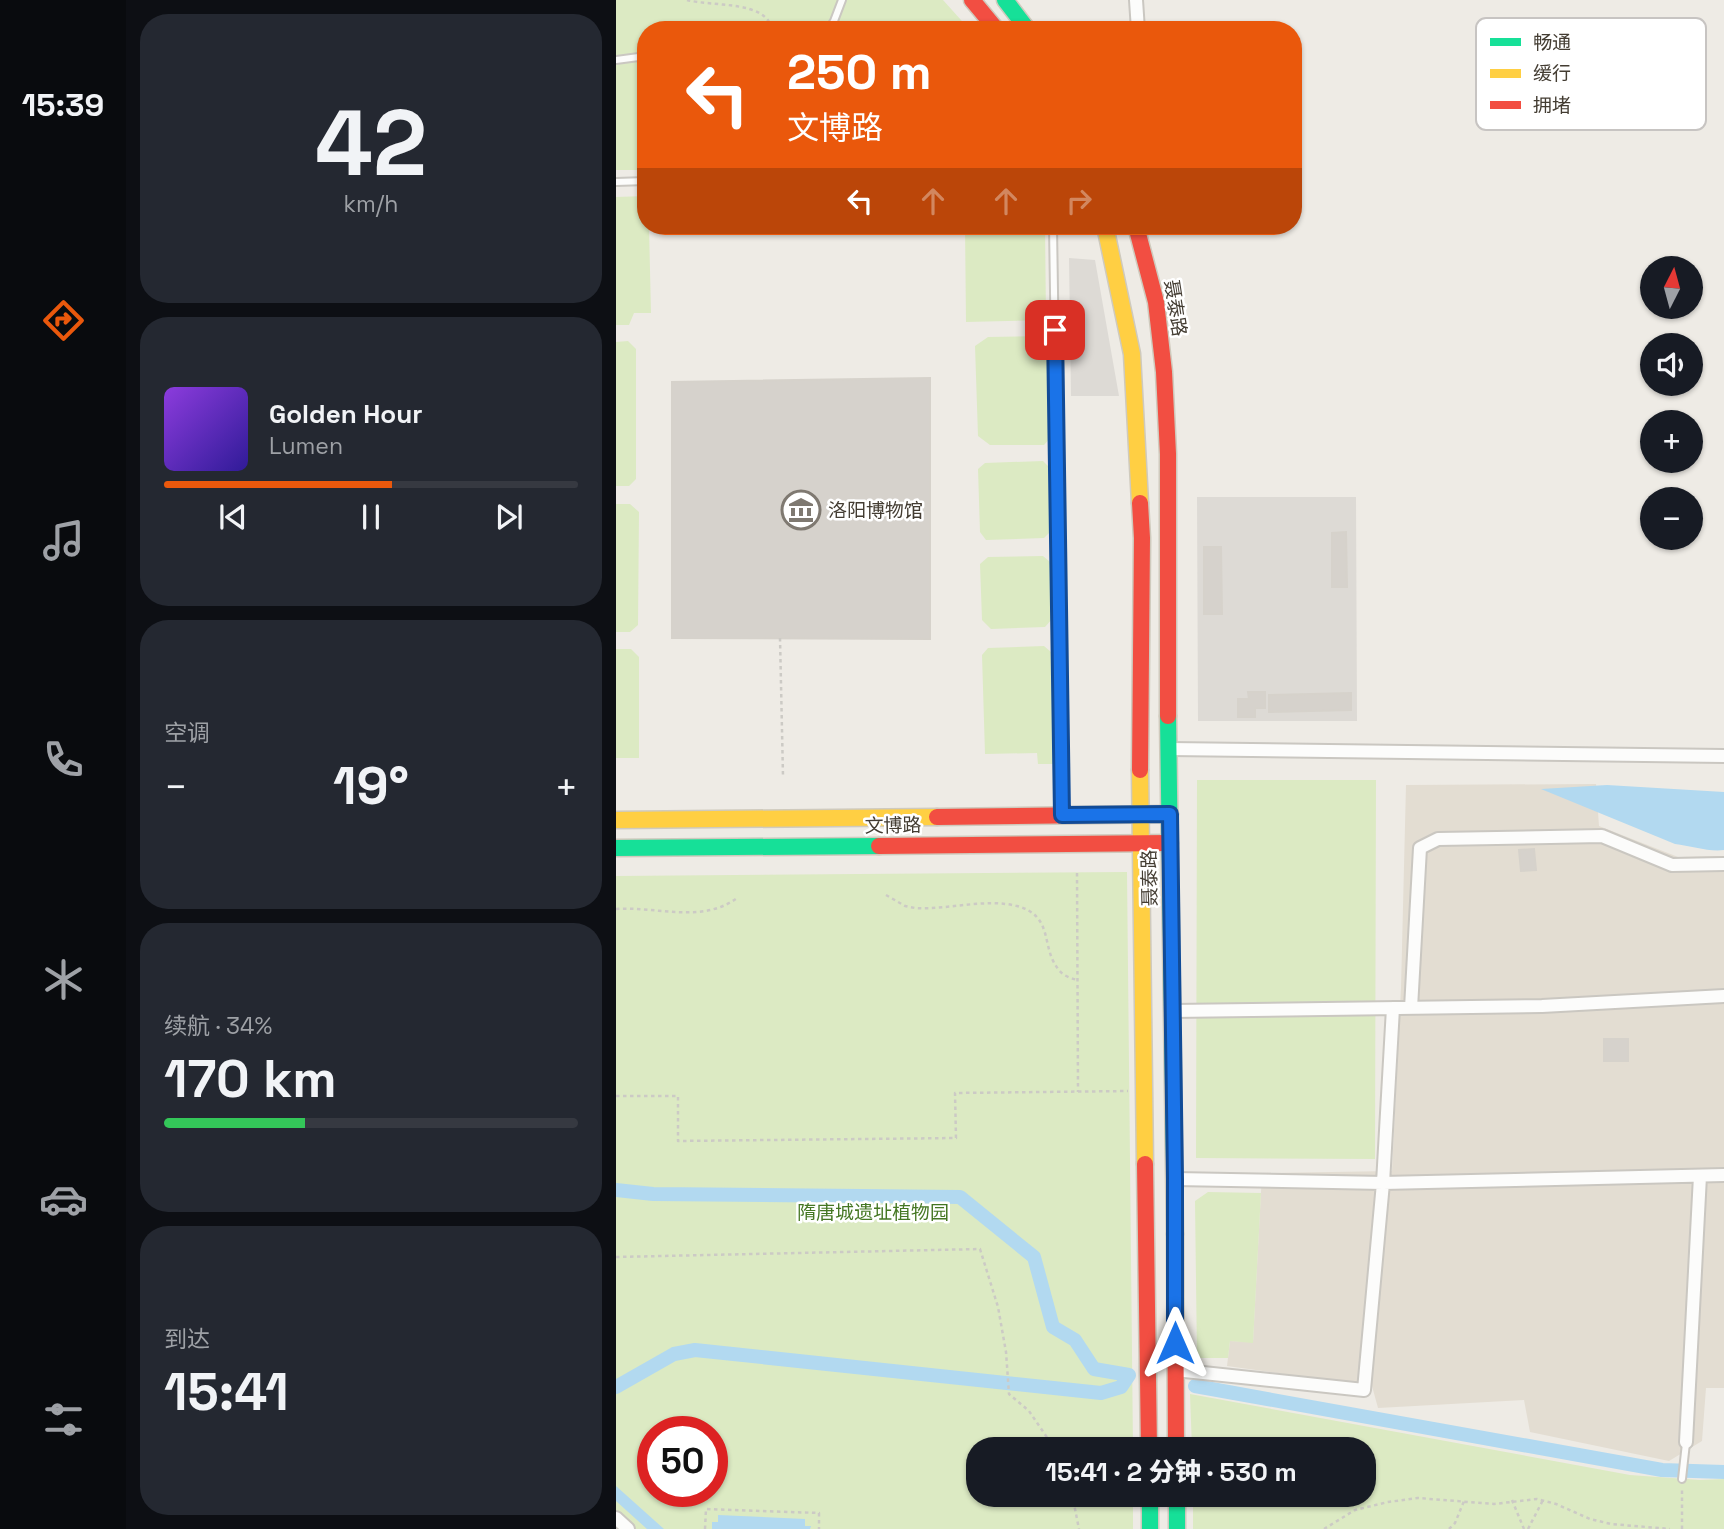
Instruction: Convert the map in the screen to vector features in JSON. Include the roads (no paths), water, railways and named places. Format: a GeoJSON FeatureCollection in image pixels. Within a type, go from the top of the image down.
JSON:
{"type":"FeatureCollection","features":[{"type":"Feature","properties":{"kind":"main road"},"geometry":{"type":"LineString","coordinates":[[972,0],[990,21]]}},
{"type":"Feature","properties":{"kind":"main road"},"geometry":{"type":"LineString","coordinates":[[1005,0],[1021,21]]}},
{"type":"Feature","properties":{"kind":"main road","name":"聂泰路"},"geometry":{"type":"LineString","coordinates":[[1107,235],[1132,354],[1142,538],[1140,843],[1149,1437]]}},
{"type":"Feature","properties":{"kind":"main road","name":"聂泰路"},"geometry":{"type":"LineString","coordinates":[[1138,235],[1156,302],[1164,372],[1168,454],[1167,633],[1176,1437]]}},
{"type":"Feature","properties":{"kind":"main road","name":"文博路"},"geometry":{"type":"LineString","coordinates":[[616,820],[1170,814]]}},
{"type":"Feature","properties":{"kind":"main road","name":"文博路"},"geometry":{"type":"LineString","coordinates":[[616,848],[1170,843]]}},
{"type":"Feature","properties":{"kind":"main road"},"geometry":{"type":"LineString","coordinates":[[1150,1507],[1150,1529]]}},
{"type":"Feature","properties":{"kind":"main road"},"geometry":{"type":"LineString","coordinates":[[1177,1507],[1177,1529]]}},
{"type":"Feature","properties":{"kind":"street"},"geometry":{"type":"LineString","coordinates":[[1136,0],[1137,21]]}},
{"type":"Feature","properties":{"kind":"street"},"geometry":{"type":"LineString","coordinates":[[1170,749],[1724,756]]}},
{"type":"Feature","properties":{"kind":"street"},"geometry":{"type":"LineString","coordinates":[[1411,1008],[1420,848],[1438,839],[1602,836],[1672,865],[1724,864]]}},
{"type":"Feature","properties":{"kind":"street"},"geometry":{"type":"LineString","coordinates":[[1172,1011],[1542,1006],[1724,996]]}},
{"type":"Feature","properties":{"kind":"street"},"geometry":{"type":"LineString","coordinates":[[1175,1370],[1364,1391],[1383,1183],[1393,1008]]}},
{"type":"Feature","properties":{"kind":"street"},"geometry":{"type":"LineString","coordinates":[[1175,1179],[1383,1183],[1724,1175]]}},
{"type":"Feature","properties":{"kind":"street"},"geometry":{"type":"LineString","coordinates":[[1686,1442],[1700,1176]]}},
{"type":"Feature","properties":{"kind":"street"},"geometry":{"type":"LineString","coordinates":[[616,1518],[628,1529]]}},
{"type":"Feature","properties":{"kind":"lane"},"geometry":{"type":"LineString","coordinates":[[834,21],[842,0]]}},
{"type":"Feature","properties":{"kind":"lane"},"geometry":{"type":"LineString","coordinates":[[616,60],[637,56]]}},
{"type":"Feature","properties":{"kind":"lane"},"geometry":{"type":"LineString","coordinates":[[616,182],[637,181]]}},
{"type":"Feature","properties":{"kind":"lane"},"geometry":{"type":"LineString","coordinates":[[1053,235],[1062,815]]}},
{"type":"Feature","properties":{"kind":"lane"},"geometry":{"type":"LineString","coordinates":[[1682,1479],[1686,1442]]}},
{"type":"Feature","properties":{"kind":"water"},"geometry":{"type":"Polygon","coordinates":[[[1607,785],[1724,792],[1724,850],[1706,850],[1675,844],[1541,789],[1607,785]]]}},
{"type":"Feature","properties":{"kind":"water"},"geometry":{"type":"Polygon","coordinates":[[[616,1486],[664,1529],[647,1529],[616,1501],[616,1486]]]}},
{"type":"Feature","properties":{"kind":"water"},"geometry":{"type":"Polygon","coordinates":[[[718,1515],[805,1519],[805,1526],[811,1526],[810,1529],[712,1529],[712,1522],[718,1522],[718,1515]]]}},
{"type":"Feature","properties":{"kind":"waterway"},"geometry":{"type":"LineString","coordinates":[[616,1190],[653,1194],[960,1197],[1034,1257],[1053,1327],[1075,1340],[1094,1369],[1129,1375],[1121,1387],[1101,1393],[695,1350],[674,1354],[616,1387]]}},
{"type":"Feature","properties":{"kind":"waterway"},"geometry":{"type":"LineString","coordinates":[[1195,1386],[1662,1470],[1724,1472]]}},
{"type":"Feature","properties":{"kind":"place","name":"洛阳博物馆"},"geometry":{"type":"Point","coordinates":[801,510]}},
{"type":"Feature","properties":{"kind":"park label","name":"隋唐城遗址植物园"},"geometry":{"type":"Point","coordinates":[873,1212]}}]}
